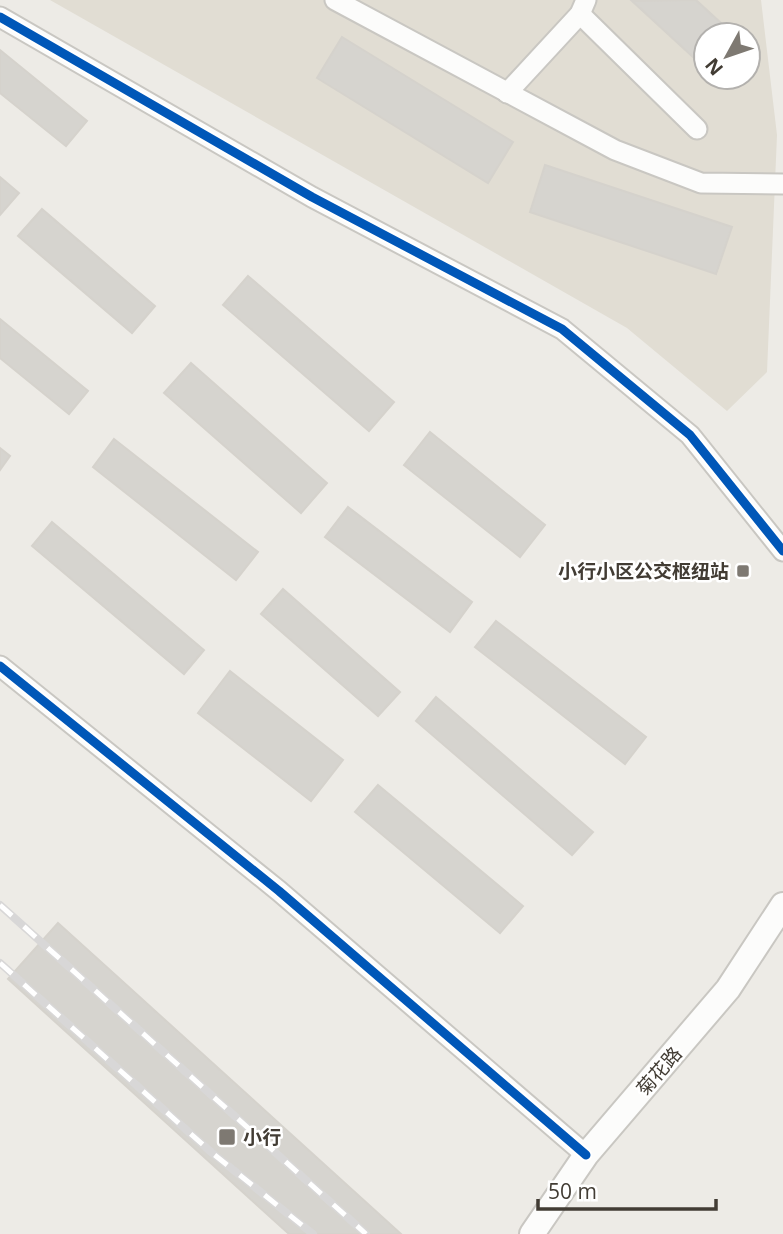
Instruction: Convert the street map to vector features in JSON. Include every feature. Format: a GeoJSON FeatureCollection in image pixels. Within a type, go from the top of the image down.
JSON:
{"type":"FeatureCollection","features":[{"type":"Feature","properties":{"kind":"street"},"geometry":{"type":"LineString","coordinates":[[335,0],[615,150],[701,183],[783,184]]}},
{"type":"Feature","properties":{"kind":"street"},"geometry":{"type":"LineString","coordinates":[[507,93],[583,7],[696,129]]}},
{"type":"Feature","properties":{"kind":"street"},"geometry":{"type":"LineString","coordinates":[[0,17],[312,197],[562,329],[690,435],[783,551]]}},
{"type":"Feature","properties":{"kind":"street"},"geometry":{"type":"LineString","coordinates":[[0,666],[279,891],[586,1155]]}},
{"type":"Feature","properties":{"kind":"street","name":"菊花路"},"geometry":{"type":"LineString","coordinates":[[531,1234],[586,1155],[728,989],[783,905]]}},
{"type":"Feature","properties":{"kind":"shaded area"},"geometry":{"type":"Polygon","coordinates":[[[50,0],[761,0],[777,135],[767,372],[727,411],[627,328],[50,0]]]}},
{"type":"Feature","properties":{"kind":"building"},"geometry":{"type":"Polygon","coordinates":[[[696,0],[719,21],[692,21],[692,56],[632,1],[696,0]]]}},
{"type":"Feature","properties":{"kind":"building"},"geometry":{"type":"Polygon","coordinates":[[[342,37],[513,142],[488,183],[317,78],[342,37]]]}},
{"type":"Feature","properties":{"kind":"building"},"geometry":{"type":"Polygon","coordinates":[[[0,50],[87,121],[66,146],[0,93],[0,50]]]}},
{"type":"Feature","properties":{"kind":"building"},"geometry":{"type":"Polygon","coordinates":[[[545,165],[732,227],[716,274],[530,212],[545,165]]]}},
{"type":"Feature","properties":{"kind":"building"},"geometry":{"type":"Polygon","coordinates":[[[0,177],[19,193],[0,215],[0,177]]]}},
{"type":"Feature","properties":{"kind":"building"},"geometry":{"type":"Polygon","coordinates":[[[42,209],[155,306],[132,333],[18,236],[42,209]]]}},
{"type":"Feature","properties":{"kind":"building"},"geometry":{"type":"Polygon","coordinates":[[[248,276],[394,402],[369,431],[223,305],[248,276]]]}},
{"type":"Feature","properties":{"kind":"building"},"geometry":{"type":"Polygon","coordinates":[[[0,319],[88,391],[69,414],[0,358],[0,319]]]}},
{"type":"Feature","properties":{"kind":"building"},"geometry":{"type":"Polygon","coordinates":[[[191,363],[327,483],[301,513],[164,393],[191,363]]]}},
{"type":"Feature","properties":{"kind":"building"},"geometry":{"type":"Polygon","coordinates":[[[430,432],[545,525],[520,557],[404,465],[430,432]]]}},
{"type":"Feature","properties":{"kind":"building"},"geometry":{"type":"Polygon","coordinates":[[[114,439],[258,552],[236,580],[93,467],[114,439]]]}},
{"type":"Feature","properties":{"kind":"building"},"geometry":{"type":"Polygon","coordinates":[[[0,448],[10,456],[0,470],[0,448]]]}},
{"type":"Feature","properties":{"kind":"building"},"geometry":{"type":"Polygon","coordinates":[[[348,507],[472,602],[450,632],[325,537],[348,507]]]}},
{"type":"Feature","properties":{"kind":"building"},"geometry":{"type":"Polygon","coordinates":[[[52,522],[204,650],[184,674],[32,546],[52,522]]]}},
{"type":"Feature","properties":{"kind":"building"},"geometry":{"type":"Polygon","coordinates":[[[283,589],[400,692],[378,716],[261,614],[283,589]]]}},
{"type":"Feature","properties":{"kind":"building"},"geometry":{"type":"Polygon","coordinates":[[[496,621],[646,737],[625,764],[475,647],[496,621]]]}},
{"type":"Feature","properties":{"kind":"building"},"geometry":{"type":"Polygon","coordinates":[[[230,671],[343,760],[311,801],[198,713],[230,671]]]}},
{"type":"Feature","properties":{"kind":"building"},"geometry":{"type":"Polygon","coordinates":[[[436,697],[593,832],[572,855],[416,721],[436,697]]]}},
{"type":"Feature","properties":{"kind":"building"},"geometry":{"type":"Polygon","coordinates":[[[378,785],[523,906],[500,933],[355,812],[378,785]]]}},
{"type":"Feature","properties":{"kind":"building"},"geometry":{"type":"Polygon","coordinates":[[[58,923],[401,1234],[289,1234],[258,1206],[8,979],[58,923]]]}},
{"type":"Feature","properties":{"kind":"railway"},"geometry":{"type":"LineString","coordinates":[[0,905],[366,1234]]}},
{"type":"Feature","properties":{"kind":"railway"},"geometry":{"type":"LineString","coordinates":[[0,963],[211,1152],[313,1234]]}},
{"type":"Feature","properties":{"kind":"cycle path"},"geometry":{"type":"LineString","coordinates":[[0,17],[312,197],[562,329],[690,435],[783,551]]}},
{"type":"Feature","properties":{"kind":"cycle path"},"geometry":{"type":"LineString","coordinates":[[0,666],[279,891],[586,1155]]}},
{"type":"Feature","properties":{"kind":"place","name":"小行小区公交枢纽站"},"geometry":{"type":"Point","coordinates":[743,571]}},
{"type":"Feature","properties":{"kind":"place","name":"小行"},"geometry":{"type":"Point","coordinates":[227,1137]}}]}
